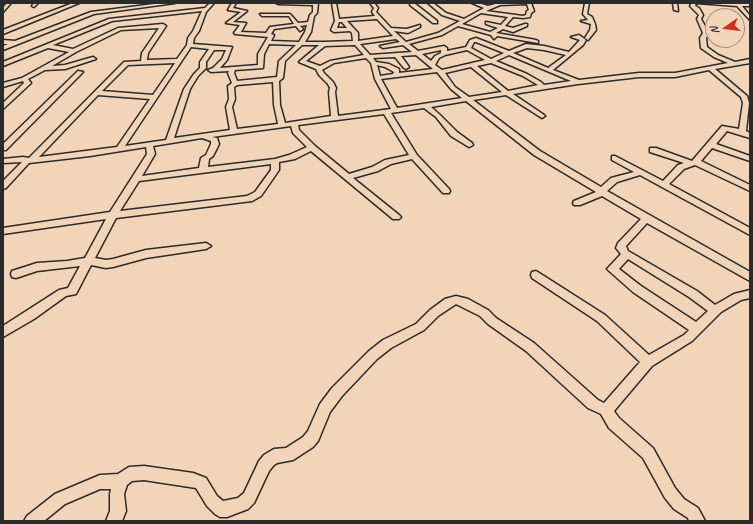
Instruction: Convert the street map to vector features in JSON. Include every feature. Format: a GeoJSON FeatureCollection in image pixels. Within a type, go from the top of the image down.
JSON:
{"type":"FeatureCollection","features":[{"type":"Feature","properties":{"kind":"street"},"geometry":{"type":"LineString","coordinates":[[3,11],[9,3]]}},
{"type":"Feature","properties":{"kind":"street"},"geometry":{"type":"LineString","coordinates":[[3,32],[77,3]]}},
{"type":"Feature","properties":{"kind":"street"},"geometry":{"type":"LineString","coordinates":[[3,48],[93,13],[173,3]]}},
{"type":"Feature","properties":{"kind":"street"},"geometry":{"type":"LineString","coordinates":[[119,150],[190,45],[191,38],[196,31],[204,12],[212,3]]}},
{"type":"Feature","properties":{"kind":"street"},"geometry":{"type":"LineString","coordinates":[[234,3],[230,9],[246,11],[228,23],[244,24],[237,32],[268,35]]}},
{"type":"Feature","properties":{"kind":"street"},"geometry":{"type":"LineString","coordinates":[[234,131],[229,107],[232,99],[231,86],[235,83],[276,80],[280,78],[282,61],[302,42],[309,30],[312,15],[315,13],[316,3],[278,3]]}},
{"type":"Feature","properties":{"kind":"street"},"geometry":{"type":"LineString","coordinates":[[274,15],[280,11],[284,3]]}},
{"type":"Feature","properties":{"kind":"street"},"geometry":{"type":"LineString","coordinates":[[334,3],[340,20],[352,29],[355,33],[356,43],[374,63],[384,92],[395,110]]}},
{"type":"Feature","properties":{"kind":"street"},"geometry":{"type":"LineString","coordinates":[[372,3],[376,8],[374,12],[397,37],[439,71],[453,88],[537,153],[646,218],[750,277]]}},
{"type":"Feature","properties":{"kind":"street"},"geometry":{"type":"LineString","coordinates":[[412,3],[418,3]]}},
{"type":"Feature","properties":{"kind":"street"},"geometry":{"type":"LineString","coordinates":[[412,3],[435,22]]}},
{"type":"Feature","properties":{"kind":"street"},"geometry":{"type":"LineString","coordinates":[[424,3],[430,3],[444,14],[465,21]]}},
{"type":"Feature","properties":{"kind":"street"},"geometry":{"type":"LineString","coordinates":[[474,3],[488,8]]}},
{"type":"Feature","properties":{"kind":"street"},"geometry":{"type":"LineString","coordinates":[[550,69],[570,54],[593,30],[593,24],[590,21],[590,18],[585,14],[587,3]]}},
{"type":"Feature","properties":{"kind":"street"},"geometry":{"type":"LineString","coordinates":[[675,3],[676,10]]}},
{"type":"Feature","properties":{"kind":"street"},"geometry":{"type":"LineString","coordinates":[[383,46],[406,43],[440,34],[488,8],[500,4],[529,4],[532,11],[529,12],[528,16],[520,17],[481,12]]}},
{"type":"Feature","properties":{"kind":"street"},"geometry":{"type":"LineString","coordinates":[[697,5],[750,5]]}},
{"type":"Feature","properties":{"kind":"street"},"geometry":{"type":"LineString","coordinates":[[697,5],[707,8]]}},
{"type":"Feature","properties":{"kind":"street"},"geometry":{"type":"LineString","coordinates":[[697,5],[701,15],[699,19],[706,33],[703,38],[704,48],[716,56],[750,67]]}},
{"type":"Feature","properties":{"kind":"street"},"geometry":{"type":"LineString","coordinates":[[739,6],[744,10],[745,14],[750,19]]}},
{"type":"Feature","properties":{"kind":"street"},"geometry":{"type":"LineString","coordinates":[[125,8],[138,10],[144,14],[144,16]]}},
{"type":"Feature","properties":{"kind":"street"},"geometry":{"type":"LineString","coordinates":[[3,64],[111,20],[207,9]]}},
{"type":"Feature","properties":{"kind":"street"},"geometry":{"type":"LineString","coordinates":[[262,15],[290,15],[300,29],[309,30]]}},
{"type":"Feature","properties":{"kind":"street"},"geometry":{"type":"LineString","coordinates":[[486,43],[495,36],[493,34],[511,16]]}},
{"type":"Feature","properties":{"kind":"street"},"geometry":{"type":"LineString","coordinates":[[340,20],[378,17]]}},
{"type":"Feature","properties":{"kind":"street"},"geometry":{"type":"LineString","coordinates":[[332,39],[334,30],[340,20]]}},
{"type":"Feature","properties":{"kind":"street"},"geometry":{"type":"LineString","coordinates":[[583,21],[590,21]]}},
{"type":"Feature","properties":{"kind":"street"},"geometry":{"type":"LineString","coordinates":[[8,23],[21,25]]}},
{"type":"Feature","properties":{"kind":"street"},"geometry":{"type":"LineString","coordinates":[[268,35],[272,28],[310,23]]}},
{"type":"Feature","properties":{"kind":"street"},"geometry":{"type":"LineString","coordinates":[[488,23],[513,30],[525,26]]}},
{"type":"Feature","properties":{"kind":"street"},"geometry":{"type":"LineString","coordinates":[[459,25],[493,34],[537,42],[540,43],[538,46]]}},
{"type":"Feature","properties":{"kind":"street"},"geometry":{"type":"LineString","coordinates":[[3,85],[24,79],[41,68],[120,29],[163,26],[145,53],[144,62]]}},
{"type":"Feature","properties":{"kind":"street"},"geometry":{"type":"LineString","coordinates":[[390,29],[408,31],[418,26]]}},
{"type":"Feature","properties":{"kind":"street"},"geometry":{"type":"LineString","coordinates":[[334,30],[352,29]]}},
{"type":"Feature","properties":{"kind":"street"},"geometry":{"type":"LineString","coordinates":[[201,70],[232,70],[261,67],[261,54],[271,35],[268,35]]}},
{"type":"Feature","properties":{"kind":"street"},"geometry":{"type":"LineString","coordinates":[[397,37],[356,43],[332,39],[302,62],[320,68],[332,62],[368,56],[444,51],[468,45],[476,40],[550,69],[578,82]]}},
{"type":"Feature","properties":{"kind":"street"},"geometry":{"type":"LineString","coordinates":[[574,37],[584,39]]}},
{"type":"Feature","properties":{"kind":"street"},"geometry":{"type":"LineString","coordinates":[[3,42],[26,45]]}},
{"type":"Feature","properties":{"kind":"street"},"geometry":{"type":"LineString","coordinates":[[266,42],[302,42],[324,44]]}},
{"type":"Feature","properties":{"kind":"street"},"geometry":{"type":"LineString","coordinates":[[190,45],[212,48],[230,48],[224,60],[214,70]]}},
{"type":"Feature","properties":{"kind":"street"},"geometry":{"type":"LineString","coordinates":[[468,45],[476,54],[525,74],[540,83],[541,85],[539,88]]}},
{"type":"Feature","properties":{"kind":"street"},"geometry":{"type":"LineString","coordinates":[[33,46],[74,51]]}},
{"type":"Feature","properties":{"kind":"street"},"geometry":{"type":"LineString","coordinates":[[378,78],[473,66],[510,54],[526,46],[538,46],[570,54]]}},
{"type":"Feature","properties":{"kind":"street"},"geometry":{"type":"LineString","coordinates":[[169,142],[187,89],[204,66],[203,62],[212,48]]}},
{"type":"Feature","properties":{"kind":"street"},"geometry":{"type":"LineString","coordinates":[[432,65],[437,57],[444,51]]}},
{"type":"Feature","properties":{"kind":"street"},"geometry":{"type":"LineString","coordinates":[[397,55],[406,67]]}},
{"type":"Feature","properties":{"kind":"street"},"geometry":{"type":"LineString","coordinates":[[426,60],[437,57]]}},
{"type":"Feature","properties":{"kind":"street"},"geometry":{"type":"LineString","coordinates":[[41,68],[65,67],[93,59]]}},
{"type":"Feature","properties":{"kind":"street"},"geometry":{"type":"LineString","coordinates":[[3,186],[30,161],[126,63],[179,61]]}},
{"type":"Feature","properties":{"kind":"street"},"geometry":{"type":"LineString","coordinates":[[3,161],[22,158],[30,161],[119,150],[234,131],[282,126],[335,117],[425,106],[578,82],[638,75],[675,75],[750,62]]}},
{"type":"Feature","properties":{"kind":"street"},"geometry":{"type":"LineString","coordinates":[[374,63],[387,65],[397,70],[398,72],[394,76]]}},
{"type":"Feature","properties":{"kind":"street"},"geometry":{"type":"LineString","coordinates":[[473,66],[507,93],[542,116]]}},
{"type":"Feature","properties":{"kind":"street"},"geometry":{"type":"LineString","coordinates":[[320,68],[320,72],[333,88],[332,92],[335,117]]}},
{"type":"Feature","properties":{"kind":"street"},"geometry":{"type":"LineString","coordinates":[[711,69],[747,99],[742,132]]}},
{"type":"Feature","properties":{"kind":"street"},"geometry":{"type":"LineString","coordinates":[[232,70],[231,74],[235,83]]}},
{"type":"Feature","properties":{"kind":"street"},"geometry":{"type":"LineString","coordinates":[[376,71],[394,76]]}},
{"type":"Feature","properties":{"kind":"street"},"geometry":{"type":"LineString","coordinates":[[3,148],[80,72]]}},
{"type":"Feature","properties":{"kind":"street"},"geometry":{"type":"LineString","coordinates":[[3,107],[28,83],[24,79]]}},
{"type":"Feature","properties":{"kind":"street"},"geometry":{"type":"LineString","coordinates":[[276,80],[277,105],[282,126]]}},
{"type":"Feature","properties":{"kind":"street"},"geometry":{"type":"LineString","coordinates":[[96,93],[154,97]]}},
{"type":"Feature","properties":{"kind":"street"},"geometry":{"type":"LineString","coordinates":[[425,106],[454,134],[469,145]]}},
{"type":"Feature","properties":{"kind":"street"},"geometry":{"type":"LineString","coordinates":[[387,111],[388,116],[414,156],[446,191]]}},
{"type":"Feature","properties":{"kind":"street"},"geometry":{"type":"LineString","coordinates":[[294,124],[296,131],[312,148],[396,217]]}},
{"type":"Feature","properties":{"kind":"street"},"geometry":{"type":"LineString","coordinates":[[664,184],[678,170],[694,163],[725,128],[742,132],[750,137]]}},
{"type":"Feature","properties":{"kind":"street"},"geometry":{"type":"LineString","coordinates":[[202,136],[215,141],[209,156],[205,158],[205,164],[202,170]]}},
{"type":"Feature","properties":{"kind":"street"},"geometry":{"type":"LineString","coordinates":[[3,332],[30,316],[63,293],[72,290],[113,215],[151,154],[149,145]]}},
{"type":"Feature","properties":{"kind":"street"},"geometry":{"type":"LineString","coordinates":[[711,145],[750,159]]}},
{"type":"Feature","properties":{"kind":"street"},"geometry":{"type":"LineString","coordinates":[[136,179],[275,161],[292,157],[312,148]]}},
{"type":"Feature","properties":{"kind":"street"},"geometry":{"type":"LineString","coordinates":[[652,150],[694,163],[750,188]]}},
{"type":"Feature","properties":{"kind":"street"},"geometry":{"type":"LineString","coordinates":[[347,177],[375,169],[388,162],[414,156]]}},
{"type":"Feature","properties":{"kind":"street"},"geometry":{"type":"LineString","coordinates":[[615,158],[750,232]]}},
{"type":"Feature","properties":{"kind":"street"},"geometry":{"type":"LineString","coordinates":[[3,231],[113,215],[249,199],[258,194],[275,170],[275,161]]}},
{"type":"Feature","properties":{"kind":"street"},"geometry":{"type":"LineString","coordinates":[[577,203],[603,192],[614,180],[642,172]]}},
{"type":"Feature","properties":{"kind":"street"},"geometry":{"type":"LineString","coordinates":[[646,218],[621,245],[621,248],[627,254],[694,294],[715,311]]}},
{"type":"Feature","properties":{"kind":"street"},"geometry":{"type":"LineString","coordinates":[[16,274],[37,267],[67,265],[89,261],[106,264],[146,254],[206,246]]}},
{"type":"Feature","properties":{"kind":"street"},"geometry":{"type":"LineString","coordinates":[[627,254],[612,269],[637,289],[697,330]]}},
{"type":"Feature","properties":{"kind":"street"},"geometry":{"type":"LineString","coordinates":[[536,275],[600,318],[648,362]]}},
{"type":"Feature","properties":{"kind":"street"},"geometry":{"type":"LineString","coordinates":[[606,410],[648,362],[688,338],[715,311],[738,297],[750,294]]}},
{"type":"Feature","properties":{"kind":"street"},"geometry":{"type":"LineString","coordinates":[[32,521],[60,499],[100,482],[120,481],[129,474],[144,473],[193,480],[202,483],[212,501],[220,509],[227,510],[243,504],[249,498],[264,466],[269,460],[274,456],[288,455],[308,442],[313,436],[325,408],[337,392],[373,355],[387,344],[420,327],[434,313],[449,302],[456,300],[464,302],[484,313],[492,321],[530,347],[593,404],[606,410],[614,423],[648,453],[670,493],[680,504],[693,513],[697,521]]}},
{"type":"Feature","properties":{"kind":"street"},"geometry":{"type":"LineString","coordinates":[[114,521],[118,511],[117,494],[120,481]]}}]}
